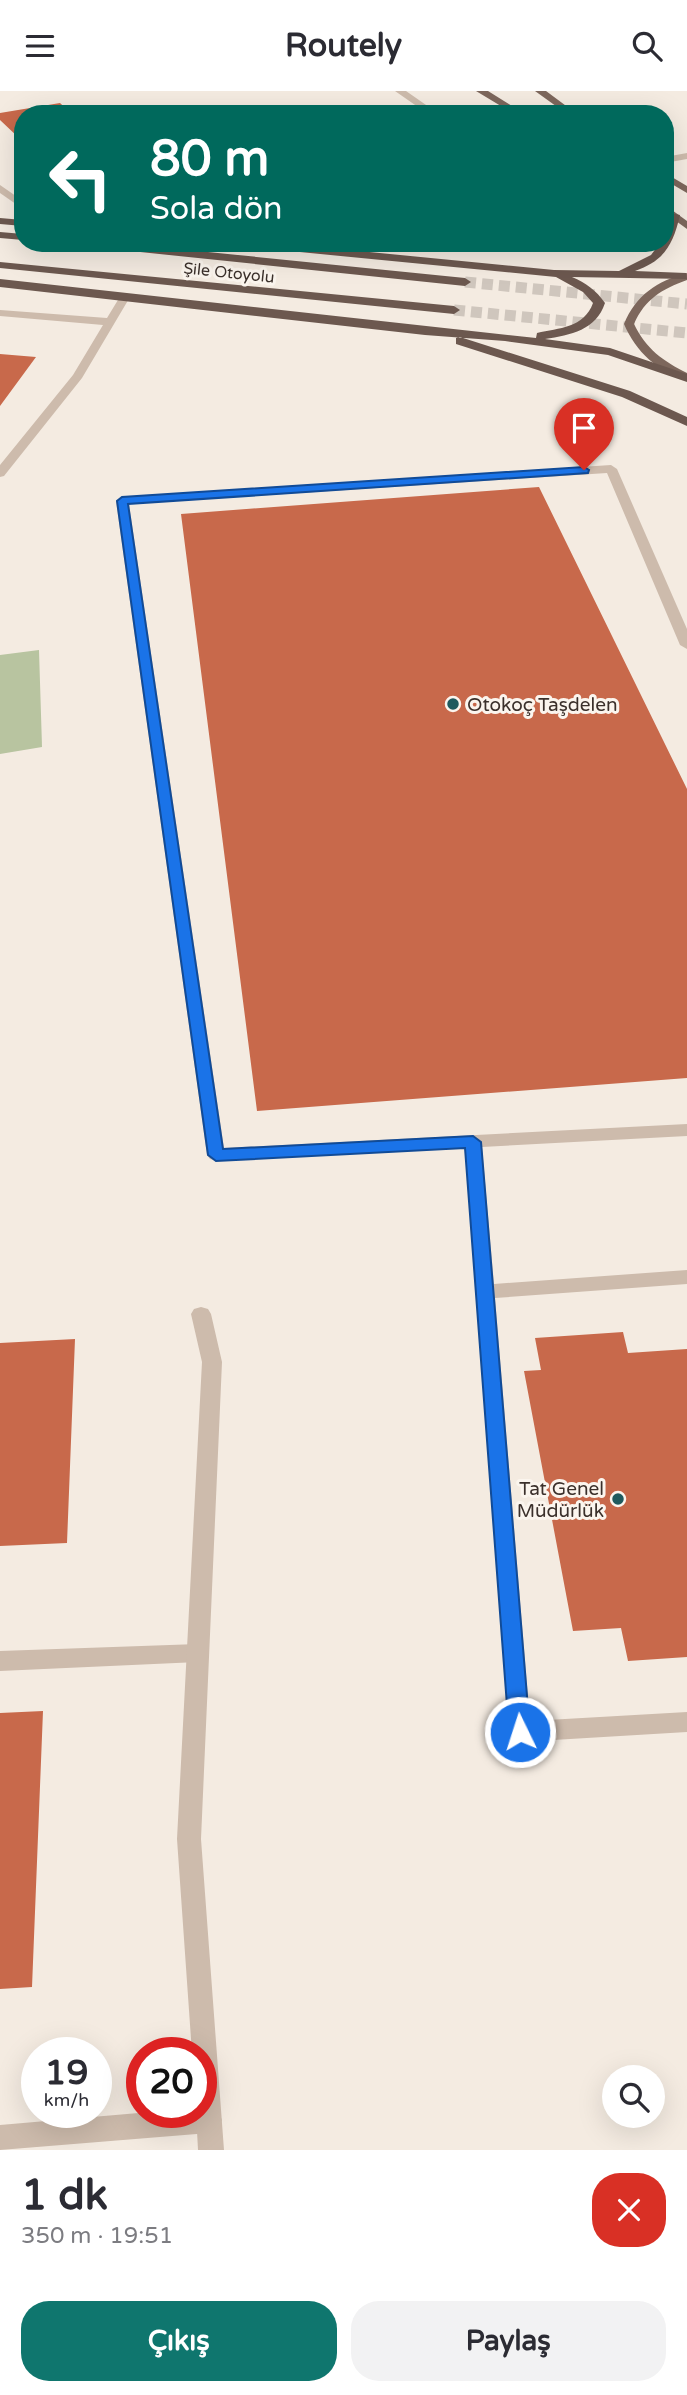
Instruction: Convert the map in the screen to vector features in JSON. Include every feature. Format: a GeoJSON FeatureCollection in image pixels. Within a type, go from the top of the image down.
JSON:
{"type":"FeatureCollection","features":[{"type":"Feature","properties":{"kind":"highway","name":"Şile Otoyolu"},"geometry":{"type":"LineString","coordinates":[[171,252],[465,282]]}},
{"type":"Feature","properties":{"kind":"highway"},"geometry":{"type":"LineString","coordinates":[[332,252],[554,273],[687,276]]}},
{"type":"Feature","properties":{"kind":"highway"},"geometry":{"type":"LineString","coordinates":[[554,273],[626,271],[651,261],[662,252]]}},
{"type":"Feature","properties":{"kind":"highway","name":"Şile Otoyolu"},"geometry":{"type":"LineString","coordinates":[[0,265],[454,310]]}},
{"type":"Feature","properties":{"kind":"highway"},"geometry":{"type":"LineString","coordinates":[[505,337],[568,331],[586,324],[597,314],[599,303],[593,292],[579,283],[559,276],[529,271]]}},
{"type":"Feature","properties":{"kind":"highway"},"geometry":{"type":"LineString","coordinates":[[0,283],[425,331],[505,337],[610,352],[687,377]]}},
{"type":"Feature","properties":{"kind":"highway"},"geometry":{"type":"LineString","coordinates":[[425,331],[626,394],[687,422]]}},
{"type":"Feature","properties":{"kind":"main road"},"geometry":{"type":"LineString","coordinates":[[481,91],[505,105]]}},
{"type":"Feature","properties":{"kind":"main road"},"geometry":{"type":"LineString","coordinates":[[540,91],[560,105]]}},
{"type":"Feature","properties":{"kind":"main road"},"geometry":{"type":"LineString","coordinates":[[687,276],[656,288],[636,305],[629,324],[637,344],[659,364],[687,377]]}},
{"type":"Feature","properties":{"kind":"street"},"geometry":{"type":"LineString","coordinates":[[400,91],[421,105]]}},
{"type":"Feature","properties":{"kind":"street"},"geometry":{"type":"LineString","coordinates":[[0,188],[14,199]]}},
{"type":"Feature","properties":{"kind":"street"},"geometry":{"type":"LineString","coordinates":[[0,473],[78,376],[125,297]]}},
{"type":"Feature","properties":{"kind":"street"},"geometry":{"type":"LineString","coordinates":[[0,313],[111,322]]}},
{"type":"Feature","properties":{"kind":"street"},"geometry":{"type":"LineString","coordinates":[[687,645],[611,469],[122,501],[216,1155],[687,1130]]}},
{"type":"Feature","properties":{"kind":"street"},"geometry":{"type":"LineString","coordinates":[[473,1142],[520,1732],[687,1722]]}},
{"type":"Feature","properties":{"kind":"street"},"geometry":{"type":"LineString","coordinates":[[483,1292],[687,1277]]}},
{"type":"Feature","properties":{"kind":"street"},"geometry":{"type":"LineString","coordinates":[[201,1314],[212,1362],[189,1839],[203,2037]]}},
{"type":"Feature","properties":{"kind":"street"},"geometry":{"type":"LineString","coordinates":[[0,1661],[198,1653]]}},
{"type":"Feature","properties":{"kind":"street"},"geometry":{"type":"LineString","coordinates":[[0,2139],[126,2128]]}},
{"type":"Feature","properties":{"kind":"street"},"geometry":{"type":"LineString","coordinates":[[210,2128],[211,2150]]}},
{"type":"Feature","properties":{"kind":"green space"},"geometry":{"type":"Polygon","coordinates":[[[39,650],[42,747],[0,754],[0,655],[39,650]]]}},
{"type":"Feature","properties":{"kind":"building"},"geometry":{"type":"Polygon","coordinates":[[[14,111],[14,133],[0,120],[0,113],[14,111]]]}},
{"type":"Feature","properties":{"kind":"building"},"geometry":{"type":"Polygon","coordinates":[[[0,354],[36,357],[0,406],[0,354]]]}},
{"type":"Feature","properties":{"kind":"building"},"geometry":{"type":"Polygon","coordinates":[[[539,487],[687,789],[687,1078],[257,1111],[181,514],[539,487]]]}},
{"type":"Feature","properties":{"kind":"building","name":"Tat Genel Müdürlük"},"geometry":{"type":"Polygon","coordinates":[[[623,1332],[628,1353],[687,1349],[687,1657],[628,1661],[621,1628],[573,1631],[524,1371],[541,1370],[535,1338],[623,1332]]]}},
{"type":"Feature","properties":{"kind":"building"},"geometry":{"type":"Polygon","coordinates":[[[75,1339],[67,1543],[0,1546],[0,1343],[75,1339]]]}},
{"type":"Feature","properties":{"kind":"building"},"geometry":{"type":"Polygon","coordinates":[[[43,1711],[32,1987],[0,1989],[0,1713],[43,1711]]]}},
{"type":"Feature","properties":{"kind":"tunnel"},"geometry":{"type":"LineString","coordinates":[[465,282],[687,304]]}},
{"type":"Feature","properties":{"kind":"tunnel"},"geometry":{"type":"LineString","coordinates":[[454,310],[687,333]]}},
{"type":"Feature","properties":{"kind":"place","name":"Otokoç Taşdelen"},"geometry":{"type":"Point","coordinates":[453,704]}},
{"type":"Feature","properties":{"kind":"place","name":"Tat Genel Müdürlük"},"geometry":{"type":"Point","coordinates":[618,1499]}},
{"type":"Feature","properties":{"kind":"route"},"geometry":{"type":"LineString","coordinates":[[520,1732],[473,1142],[216,1155],[122,501],[584,470]]}}]}
